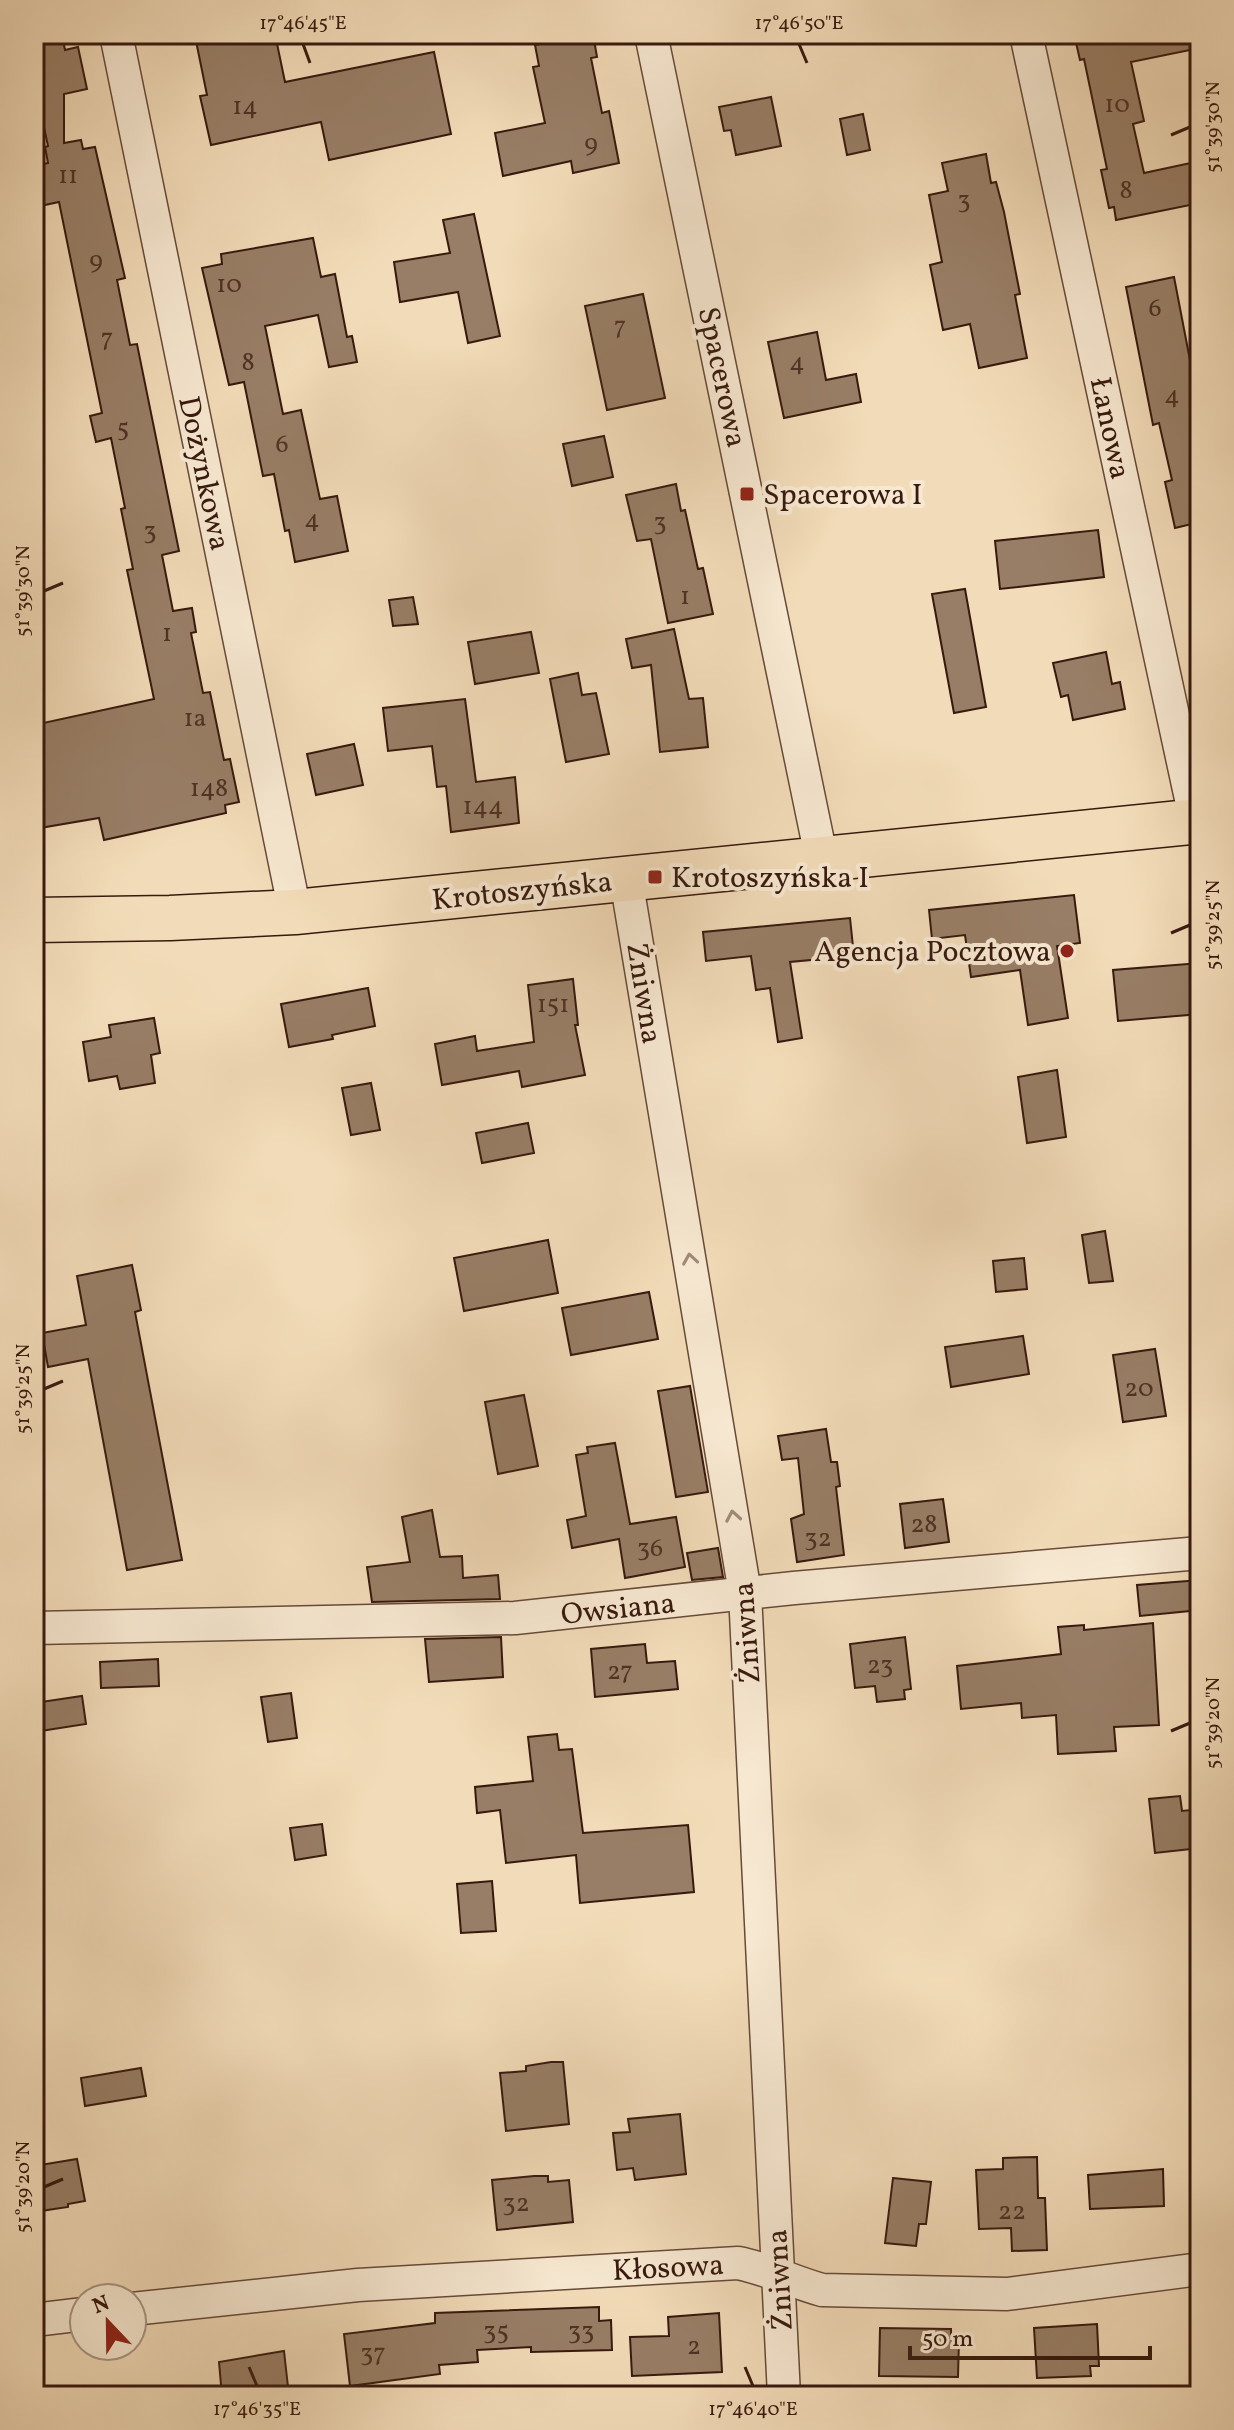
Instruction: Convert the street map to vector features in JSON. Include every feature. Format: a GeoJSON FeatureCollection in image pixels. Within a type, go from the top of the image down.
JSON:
{"type":"FeatureCollection","features":[{"type":"Feature","properties":{"kind":"main road","name":"Krotoszyńska"},"geometry":{"type":"LineString","coordinates":[[34,920],[295,912],[1198,822]]}},
{"type":"Feature","properties":{"kind":"street","name":"Dożynkowa"},"geometry":{"type":"LineString","coordinates":[[116,34],[295,912]]}},
{"type":"Feature","properties":{"kind":"street","name":"Spacerowa"},"geometry":{"type":"LineString","coordinates":[[651,34],[822,861]]}},
{"type":"Feature","properties":{"kind":"street","name":"Łanowa"},"geometry":{"type":"LineString","coordinates":[[1026,34],[1198,822]]}},
{"type":"Feature","properties":{"kind":"street","name":"Żniwna"},"geometry":{"type":"LineString","coordinates":[[626,879],[745,1593],[784,2396]]}},
{"type":"Feature","properties":{"kind":"street","name":"Owsiana"},"geometry":{"type":"LineString","coordinates":[[34,1628],[515,1618],[745,1593],[1200,1553]]}},
{"type":"Feature","properties":{"kind":"street","name":"Kłosowa"},"geometry":{"type":"LineString","coordinates":[[148,2307],[358,2285],[738,2263],[779,2273],[799,2284],[822,2290],[1007,2294],[1200,2269]]}},
{"type":"Feature","properties":{"kind":"street"},"geometry":{"type":"LineString","coordinates":[[34,2320],[68,2316]]}},
{"type":"Feature","properties":{"kind":"building"},"geometry":{"type":"Polygon","coordinates":[[[231,34],[275,34],[285,82],[434,52],[451,134],[329,160],[321,122],[211,145],[200,96],[207,95],[196,41],[231,34]]]}},
{"type":"Feature","properties":{"kind":"building"},"geometry":{"type":"Polygon","coordinates":[[[593,34],[597,57],[591,58],[602,113],[609,111],[619,163],[573,173],[571,161],[503,176],[495,133],[545,123],[533,67],[539,66],[535,45],[593,34]]]}},
{"type":"Feature","properties":{"kind":"building"},"geometry":{"type":"Polygon","coordinates":[[[1074,34],[1200,34],[1200,48],[1131,62],[1144,121],[1133,124],[1144,173],[1200,161],[1200,203],[1116,220],[1114,207],[1109,208],[1101,170],[1107,169],[1084,59],[1080,60],[1074,34]]]}},
{"type":"Feature","properties":{"kind":"building"},"geometry":{"type":"Polygon","coordinates":[[[63,40],[65,50],[78,47],[87,89],[64,94],[64,143],[81,140],[83,149],[95,147],[125,278],[117,280],[130,345],[137,344],[179,551],[162,555],[173,611],[192,608],[196,632],[191,633],[203,693],[210,692],[224,760],[230,759],[239,802],[225,805],[226,813],[104,840],[99,818],[34,829],[34,725],[154,699],[127,570],[133,569],[111,438],[96,442],[90,416],[102,413],[59,202],[40,206],[34,177],[34,166],[48,163],[45,147],[48,146],[34,80],[34,47],[63,40]]]}},
{"type":"Feature","properties":{"kind":"building"},"geometry":{"type":"Polygon","coordinates":[[[771,97],[781,146],[736,155],[731,130],[724,131],[719,107],[771,97]]]}},
{"type":"Feature","properties":{"kind":"building"},"geometry":{"type":"Polygon","coordinates":[[[863,114],[870,150],[847,155],[840,119],[863,114]]]}},
{"type":"Feature","properties":{"kind":"building"},"geometry":{"type":"Polygon","coordinates":[[[986,154],[991,183],[996,182],[1004,212],[1020,294],[1015,295],[1027,358],[979,368],[970,324],[943,330],[930,265],[942,262],[929,195],[948,191],[942,163],[986,154]]]}},
{"type":"Feature","properties":{"kind":"building"},"geometry":{"type":"Polygon","coordinates":[[[474,214],[500,336],[468,343],[458,292],[400,302],[394,262],[450,253],[443,220],[474,214]]]}},
{"type":"Feature","properties":{"kind":"building"},"geometry":{"type":"Polygon","coordinates":[[[313,238],[321,277],[335,274],[347,337],[352,336],[357,362],[329,367],[318,315],[265,326],[283,414],[301,410],[320,499],[337,496],[348,551],[295,562],[289,530],[285,531],[274,474],[263,476],[244,382],[229,385],[202,268],[222,264],[221,254],[313,238]]]}},
{"type":"Feature","properties":{"kind":"building"},"geometry":{"type":"Polygon","coordinates":[[[1174,277],[1200,412],[1200,522],[1175,528],[1165,482],[1172,480],[1159,423],[1153,425],[1126,287],[1174,277]]]}},
{"type":"Feature","properties":{"kind":"building"},"geometry":{"type":"Polygon","coordinates":[[[643,294],[665,398],[607,410],[585,306],[643,294]]]}},
{"type":"Feature","properties":{"kind":"building"},"geometry":{"type":"Polygon","coordinates":[[[817,332],[826,380],[856,374],[861,402],[784,418],[768,342],[817,332]]]}},
{"type":"Feature","properties":{"kind":"building"},"geometry":{"type":"Polygon","coordinates":[[[604,436],[613,477],[572,486],[563,444],[604,436]]]}},
{"type":"Feature","properties":{"kind":"building"},"geometry":{"type":"Polygon","coordinates":[[[676,484],[698,569],[703,568],[713,614],[668,623],[651,539],[637,541],[626,495],[676,484]]]}},
{"type":"Feature","properties":{"kind":"building"},"geometry":{"type":"Polygon","coordinates":[[[1098,530],[1104,577],[1000,589],[995,541],[1098,530]]]}},
{"type":"Feature","properties":{"kind":"building"},"geometry":{"type":"Polygon","coordinates":[[[965,589],[986,707],[954,713],[932,594],[965,589]]]}},
{"type":"Feature","properties":{"kind":"building"},"geometry":{"type":"Polygon","coordinates":[[[413,597],[418,624],[393,626],[389,600],[413,597]]]}},
{"type":"Feature","properties":{"kind":"building"},"geometry":{"type":"Polygon","coordinates":[[[674,629],[689,699],[703,698],[708,747],[660,752],[651,665],[632,668],[626,639],[674,629]]]}},
{"type":"Feature","properties":{"kind":"building"},"geometry":{"type":"Polygon","coordinates":[[[531,632],[539,673],[475,684],[468,642],[531,632]]]}},
{"type":"Feature","properties":{"kind":"building"},"geometry":{"type":"Polygon","coordinates":[[[1106,652],[1112,684],[1120,682],[1125,709],[1073,720],[1068,695],[1061,697],[1053,663],[1106,652]]]}},
{"type":"Feature","properties":{"kind":"building"},"geometry":{"type":"Polygon","coordinates":[[[578,673],[582,695],[596,693],[609,754],[566,762],[550,679],[578,673]]]}},
{"type":"Feature","properties":{"kind":"building"},"geometry":{"type":"Polygon","coordinates":[[[465,699],[476,782],[515,777],[519,823],[451,832],[446,786],[437,787],[432,746],[388,751],[383,708],[465,699]]]}},
{"type":"Feature","properties":{"kind":"building"},"geometry":{"type":"Polygon","coordinates":[[[354,744],[363,785],[316,795],[307,754],[354,744]]]}},
{"type":"Feature","properties":{"kind":"building"},"geometry":{"type":"Polygon","coordinates":[[[1074,895],[1080,943],[1057,946],[1068,1018],[1028,1025],[1020,970],[971,977],[965,935],[932,939],[929,910],[1074,895]]]}},
{"type":"Feature","properties":{"kind":"building"},"geometry":{"type":"Polygon","coordinates":[[[850,918],[854,956],[790,962],[802,1038],[778,1042],[770,988],[756,990],[751,956],[706,961],[703,932],[850,918]]]}},
{"type":"Feature","properties":{"kind":"building"},"geometry":{"type":"Polygon","coordinates":[[[1200,963],[1200,1014],[1118,1021],[1113,970],[1200,963]]]}},
{"type":"Feature","properties":{"kind":"building"},"geometry":{"type":"Polygon","coordinates":[[[573,979],[578,1025],[575,1025],[585,1075],[522,1087],[519,1071],[442,1085],[435,1044],[475,1036],[477,1051],[534,1042],[528,985],[573,979]]]}},
{"type":"Feature","properties":{"kind":"building"},"geometry":{"type":"Polygon","coordinates":[[[368,988],[375,1026],[332,1035],[333,1039],[289,1047],[281,1004],[368,988]]]}},
{"type":"Feature","properties":{"kind":"building"},"geometry":{"type":"Polygon","coordinates":[[[154,1018],[160,1053],[151,1055],[155,1083],[120,1089],[117,1076],[89,1081],[83,1042],[111,1037],[109,1025],[154,1018]]]}},
{"type":"Feature","properties":{"kind":"building"},"geometry":{"type":"Polygon","coordinates":[[[1057,1070],[1066,1137],[1027,1143],[1018,1077],[1057,1070]]]}},
{"type":"Feature","properties":{"kind":"building"},"geometry":{"type":"Polygon","coordinates":[[[371,1083],[380,1130],[351,1135],[342,1088],[371,1083]]]}},
{"type":"Feature","properties":{"kind":"building"},"geometry":{"type":"Polygon","coordinates":[[[528,1123],[534,1153],[482,1163],[476,1133],[528,1123]]]}},
{"type":"Feature","properties":{"kind":"building"},"geometry":{"type":"Polygon","coordinates":[[[1105,1231],[1113,1281],[1089,1283],[1082,1235],[1105,1231]]]}},
{"type":"Feature","properties":{"kind":"building"},"geometry":{"type":"Polygon","coordinates":[[[548,1240],[558,1293],[464,1311],[454,1258],[548,1240]]]}},
{"type":"Feature","properties":{"kind":"building"},"geometry":{"type":"Polygon","coordinates":[[[1024,1258],[1027,1289],[996,1292],[993,1261],[1024,1258]]]}},
{"type":"Feature","properties":{"kind":"building"},"geometry":{"type":"Polygon","coordinates":[[[132,1265],[141,1310],[135,1312],[182,1560],[127,1570],[88,1359],[48,1367],[42,1333],[86,1325],[77,1276],[132,1265]]]}},
{"type":"Feature","properties":{"kind":"building"},"geometry":{"type":"Polygon","coordinates":[[[649,1292],[658,1339],[571,1355],[562,1308],[649,1292]]]}},
{"type":"Feature","properties":{"kind":"building"},"geometry":{"type":"Polygon","coordinates":[[[1023,1336],[1029,1374],[951,1387],[945,1347],[1023,1336]]]}},
{"type":"Feature","properties":{"kind":"building"},"geometry":{"type":"Polygon","coordinates":[[[1155,1349],[1166,1416],[1123,1422],[1113,1355],[1155,1349]]]}},
{"type":"Feature","properties":{"kind":"building"},"geometry":{"type":"Polygon","coordinates":[[[690,1386],[708,1492],[676,1497],[658,1391],[690,1386]]]}},
{"type":"Feature","properties":{"kind":"building"},"geometry":{"type":"Polygon","coordinates":[[[524,1395],[538,1466],[498,1474],[485,1402],[524,1395]]]}},
{"type":"Feature","properties":{"kind":"building"},"geometry":{"type":"Polygon","coordinates":[[[826,1429],[831,1462],[837,1462],[840,1486],[836,1487],[844,1555],[797,1562],[791,1519],[804,1514],[798,1458],[782,1460],[778,1436],[826,1429]]]}},
{"type":"Feature","properties":{"kind":"building"},"geometry":{"type":"Polygon","coordinates":[[[615,1443],[630,1524],[676,1517],[685,1567],[625,1578],[619,1539],[572,1548],[567,1520],[586,1516],[576,1455],[588,1453],[587,1447],[615,1443]]]}},
{"type":"Feature","properties":{"kind":"building"},"geometry":{"type":"Polygon","coordinates":[[[943,1499],[949,1542],[905,1548],[900,1504],[943,1499]]]}},
{"type":"Feature","properties":{"kind":"building"},"geometry":{"type":"Polygon","coordinates":[[[432,1510],[440,1557],[462,1556],[463,1578],[498,1575],[500,1599],[372,1602],[367,1567],[410,1562],[402,1517],[432,1510]]]}},
{"type":"Feature","properties":{"kind":"building"},"geometry":{"type":"Polygon","coordinates":[[[718,1548],[723,1577],[692,1580],[687,1553],[718,1548]]]}},
{"type":"Feature","properties":{"kind":"building"},"geometry":{"type":"Polygon","coordinates":[[[1200,1580],[1200,1610],[1140,1616],[1137,1585],[1200,1580]]]}},
{"type":"Feature","properties":{"kind":"building"},"geometry":{"type":"Polygon","coordinates":[[[1153,1623],[1159,1725],[1114,1727],[1116,1751],[1058,1754],[1056,1715],[1022,1718],[1021,1703],[961,1709],[957,1666],[1061,1654],[1058,1627],[1084,1625],[1084,1630],[1153,1623]]]}},
{"type":"Feature","properties":{"kind":"building"},"geometry":{"type":"Polygon","coordinates":[[[501,1637],[503,1677],[429,1682],[425,1639],[501,1637]]]}},
{"type":"Feature","properties":{"kind":"building"},"geometry":{"type":"Polygon","coordinates":[[[905,1637],[911,1689],[904,1690],[905,1699],[877,1702],[875,1686],[855,1688],[850,1644],[905,1637]]]}},
{"type":"Feature","properties":{"kind":"building"},"geometry":{"type":"Polygon","coordinates":[[[645,1644],[647,1663],[675,1661],[678,1689],[595,1697],[591,1649],[645,1644]]]}},
{"type":"Feature","properties":{"kind":"building"},"geometry":{"type":"Polygon","coordinates":[[[158,1659],[159,1686],[101,1688],[100,1662],[158,1659]]]}},
{"type":"Feature","properties":{"kind":"building"},"geometry":{"type":"Polygon","coordinates":[[[291,1693],[297,1738],[268,1742],[261,1697],[291,1693]]]}},
{"type":"Feature","properties":{"kind":"building"},"geometry":{"type":"Polygon","coordinates":[[[82,1696],[86,1724],[34,1732],[34,1703],[82,1696]]]}},
{"type":"Feature","properties":{"kind":"building"},"geometry":{"type":"Polygon","coordinates":[[[557,1734],[559,1750],[572,1749],[583,1833],[688,1825],[694,1892],[580,1903],[576,1855],[506,1863],[500,1810],[477,1813],[475,1787],[533,1781],[528,1737],[557,1734]]]}},
{"type":"Feature","properties":{"kind":"building"},"geometry":{"type":"Polygon","coordinates":[[[1180,1796],[1182,1811],[1200,1809],[1200,1848],[1155,1853],[1149,1799],[1180,1796]]]}},
{"type":"Feature","properties":{"kind":"building"},"geometry":{"type":"Polygon","coordinates":[[[322,1824],[326,1855],[295,1860],[290,1828],[322,1824]]]}},
{"type":"Feature","properties":{"kind":"building"},"geometry":{"type":"Polygon","coordinates":[[[492,1881],[496,1931],[461,1933],[457,1884],[492,1881]]]}},
{"type":"Feature","properties":{"kind":"building"},"geometry":{"type":"Polygon","coordinates":[[[563,2062],[569,2124],[506,2131],[500,2073],[526,2071],[526,2066],[563,2062]]]}},
{"type":"Feature","properties":{"kind":"building"},"geometry":{"type":"Polygon","coordinates":[[[141,2068],[146,2096],[85,2106],[81,2078],[141,2068]]]}},
{"type":"Feature","properties":{"kind":"building"},"geometry":{"type":"Polygon","coordinates":[[[680,2114],[686,2174],[635,2180],[633,2168],[617,2170],[613,2133],[630,2132],[628,2119],[680,2114]]]}},
{"type":"Feature","properties":{"kind":"building"},"geometry":{"type":"Polygon","coordinates":[[[1037,2157],[1038,2198],[1045,2198],[1047,2250],[1012,2251],[1011,2228],[979,2229],[976,2170],[1003,2169],[1003,2158],[1037,2157]]]}},
{"type":"Feature","properties":{"kind":"building"},"geometry":{"type":"Polygon","coordinates":[[[77,2159],[85,2201],[34,2212],[34,2166],[77,2159]]]}},
{"type":"Feature","properties":{"kind":"building"},"geometry":{"type":"Polygon","coordinates":[[[1163,2169],[1164,2206],[1090,2209],[1088,2175],[1163,2169]]]}},
{"type":"Feature","properties":{"kind":"building"},"geometry":{"type":"Polygon","coordinates":[[[548,2176],[548,2182],[569,2180],[573,2222],[497,2230],[492,2180],[548,2176]]]}},
{"type":"Feature","properties":{"kind":"building"},"geometry":{"type":"Polygon","coordinates":[[[893,2178],[931,2182],[926,2224],[919,2224],[916,2246],[885,2243],[893,2178]]]}},
{"type":"Feature","properties":{"kind":"building"},"geometry":{"type":"Polygon","coordinates":[[[599,2307],[599,2321],[611,2320],[612,2350],[531,2352],[531,2347],[477,2350],[478,2362],[439,2365],[440,2374],[350,2386],[344,2334],[435,2323],[435,2313],[599,2307]]]}},
{"type":"Feature","properties":{"kind":"building"},"geometry":{"type":"Polygon","coordinates":[[[719,2313],[722,2372],[632,2376],[630,2337],[669,2336],[668,2317],[719,2313]]]}},
{"type":"Feature","properties":{"kind":"building"},"geometry":{"type":"Polygon","coordinates":[[[1097,2324],[1099,2366],[1090,2366],[1091,2376],[1037,2378],[1034,2328],[1097,2324]]]}},
{"type":"Feature","properties":{"kind":"building"},"geometry":{"type":"Polygon","coordinates":[[[880,2328],[951,2329],[951,2339],[959,2339],[958,2377],[879,2376],[880,2328]]]}},
{"type":"Feature","properties":{"kind":"building"},"geometry":{"type":"Polygon","coordinates":[[[284,2351],[289,2396],[222,2396],[219,2362],[284,2351]]]}},
{"type":"Feature","properties":{"kind":"place","name":"Spacerowa I"},"geometry":{"type":"Point","coordinates":[747,494]}},
{"type":"Feature","properties":{"kind":"place","name":"Krotoszyńska I"},"geometry":{"type":"Point","coordinates":[655,877]}},
{"type":"Feature","properties":{"kind":"place","name":"Agencja Pocztowa"},"geometry":{"type":"Point","coordinates":[1067,951]}}]}
